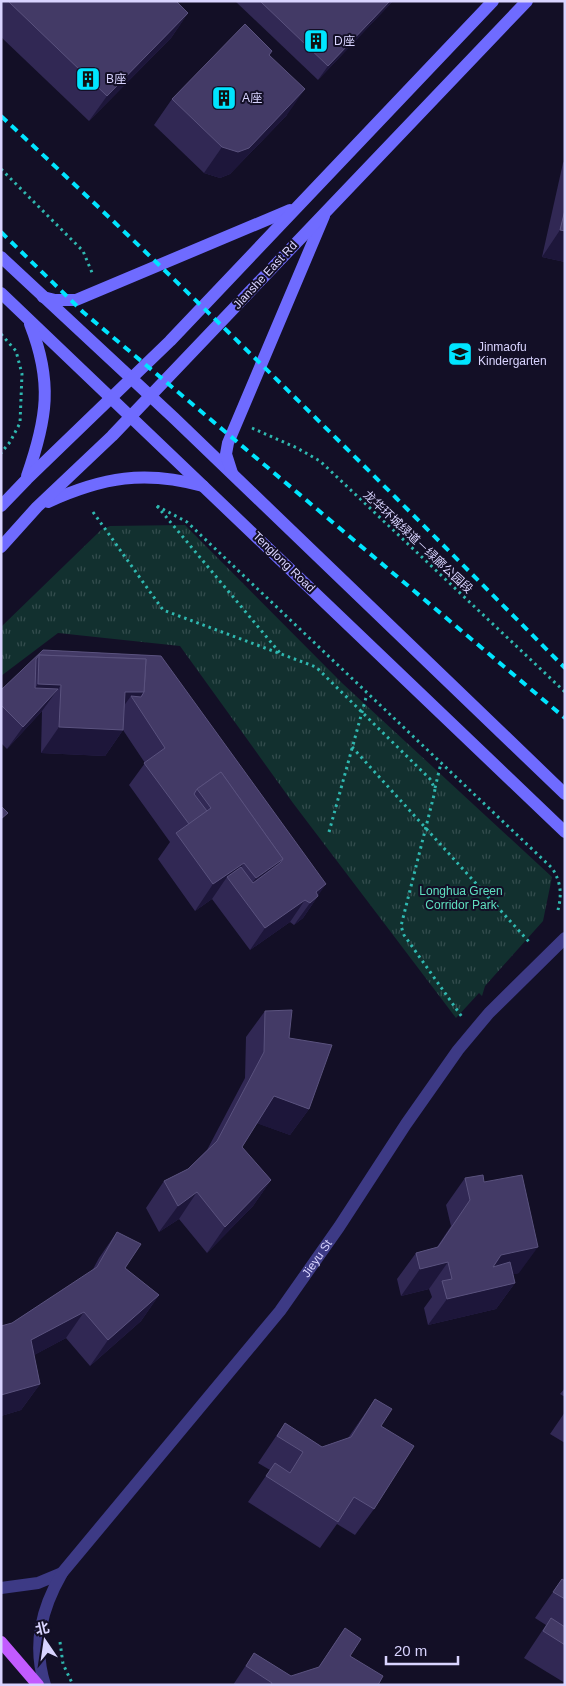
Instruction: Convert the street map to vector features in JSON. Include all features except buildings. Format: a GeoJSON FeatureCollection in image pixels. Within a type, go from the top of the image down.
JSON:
{"type":"FeatureCollection","features":[{"type":"Feature","properties":{"kind":"main road","name":"Jianshe East Rd"},"geometry":{"type":"LineString","coordinates":[[1,506],[170,341],[294,208],[493,1]]}},
{"type":"Feature","properties":{"kind":"main road","name":"Jianshe East Rd"},"geometry":{"type":"LineString","coordinates":[[1,547],[37,507],[131,417],[527,1]]}},
{"type":"Feature","properties":{"kind":"main road"},"geometry":{"type":"LineString","coordinates":[[43,297],[55,300],[76,300],[294,208]]}},
{"type":"Feature","properties":{"kind":"main road"},"geometry":{"type":"LineString","coordinates":[[233,476],[227,460],[228,443],[327,209]]}},
{"type":"Feature","properties":{"kind":"main road"},"geometry":{"type":"LineString","coordinates":[[1,257],[150,396],[565,794]]}},
{"type":"Feature","properties":{"kind":"main road","name":"Tenglong Road"},"geometry":{"type":"LineString","coordinates":[[1,293],[565,832]]}},
{"type":"Feature","properties":{"kind":"main road"},"geometry":{"type":"LineString","coordinates":[[27,479],[40,438],[45,410],[45,381],[36,338],[28,319]]}},
{"type":"Feature","properties":{"kind":"main road"},"geometry":{"type":"LineString","coordinates":[[37,507],[88,486],[125,478],[164,476],[205,486]]}},
{"type":"Feature","properties":{"kind":"main road"},"geometry":{"type":"LineString","coordinates":[[1,1642],[38,1685]]}},
{"type":"Feature","properties":{"kind":"street","name":"Jieyu St"},"geometry":{"type":"LineString","coordinates":[[62,1572],[280,1310],[339,1227],[432,1085],[458,1050],[489,1013],[565,938]]}},
{"type":"Feature","properties":{"kind":"street"},"geometry":{"type":"LineString","coordinates":[[1,1588],[38,1583],[62,1572]]}},
{"type":"Feature","properties":{"kind":"street"},"geometry":{"type":"LineString","coordinates":[[45,1685],[41,1671],[40,1626],[50,1595],[62,1572]]}},
{"type":"Feature","properties":{"kind":"path"},"geometry":{"type":"LineString","coordinates":[[1,169],[83,251],[96,282]]}},
{"type":"Feature","properties":{"kind":"path"},"geometry":{"type":"LineString","coordinates":[[1,334],[16,351],[22,374],[20,423],[10,442],[1,453]]}},
{"type":"Feature","properties":{"kind":"path","name":"龙华环城绿道－绿廊公园段"},"geometry":{"type":"LineString","coordinates":[[245,425],[297,448],[320,461],[565,692]]}},
{"type":"Feature","properties":{"kind":"path"},"geometry":{"type":"LineString","coordinates":[[280,653],[157,506],[186,522],[552,868],[558,878],[561,890],[558,910]]}},
{"type":"Feature","properties":{"kind":"path"},"geometry":{"type":"LineString","coordinates":[[93,512],[163,610],[316,667],[430,779],[435,789]]}},
{"type":"Feature","properties":{"kind":"path"},"geometry":{"type":"LineString","coordinates":[[329,832],[367,694]]}},
{"type":"Feature","properties":{"kind":"path"},"geometry":{"type":"LineString","coordinates":[[352,747],[425,830],[531,944]]}},
{"type":"Feature","properties":{"kind":"path"},"geometry":{"type":"LineString","coordinates":[[441,763],[402,922],[402,930],[462,1017]]}},
{"type":"Feature","properties":{"kind":"path"},"geometry":{"type":"LineString","coordinates":[[59,1636],[63,1664],[73,1685]]}},
{"type":"Feature","properties":{"kind":"green space","name":"Longhua Green Corridor Park"},"geometry":{"type":"Polygon","coordinates":[[[185,525],[342,683],[552,877],[543,921],[485,986],[482,996],[479,993],[456,1018],[293,803],[180,646],[58,633],[1,676],[1,627],[101,530],[110,526],[185,525]]]}},
{"type":"Feature","properties":{"kind":"railway"},"geometry":{"type":"LineString","coordinates":[[1,116],[216,320],[565,668]]}},
{"type":"Feature","properties":{"kind":"railway"},"geometry":{"type":"LineString","coordinates":[[1,232],[83,312],[565,718]]}},
{"type":"Feature","properties":{"kind":"place","name":"D座"},"geometry":{"type":"Point","coordinates":[316,41]}},
{"type":"Feature","properties":{"kind":"place","name":"B座"},"geometry":{"type":"Point","coordinates":[88,79]}},
{"type":"Feature","properties":{"kind":"place","name":"A座"},"geometry":{"type":"Point","coordinates":[224,98]}},
{"type":"Feature","properties":{"kind":"place","name":"Jinmaofu Kindergarten"},"geometry":{"type":"Point","coordinates":[460,354]}}]}
